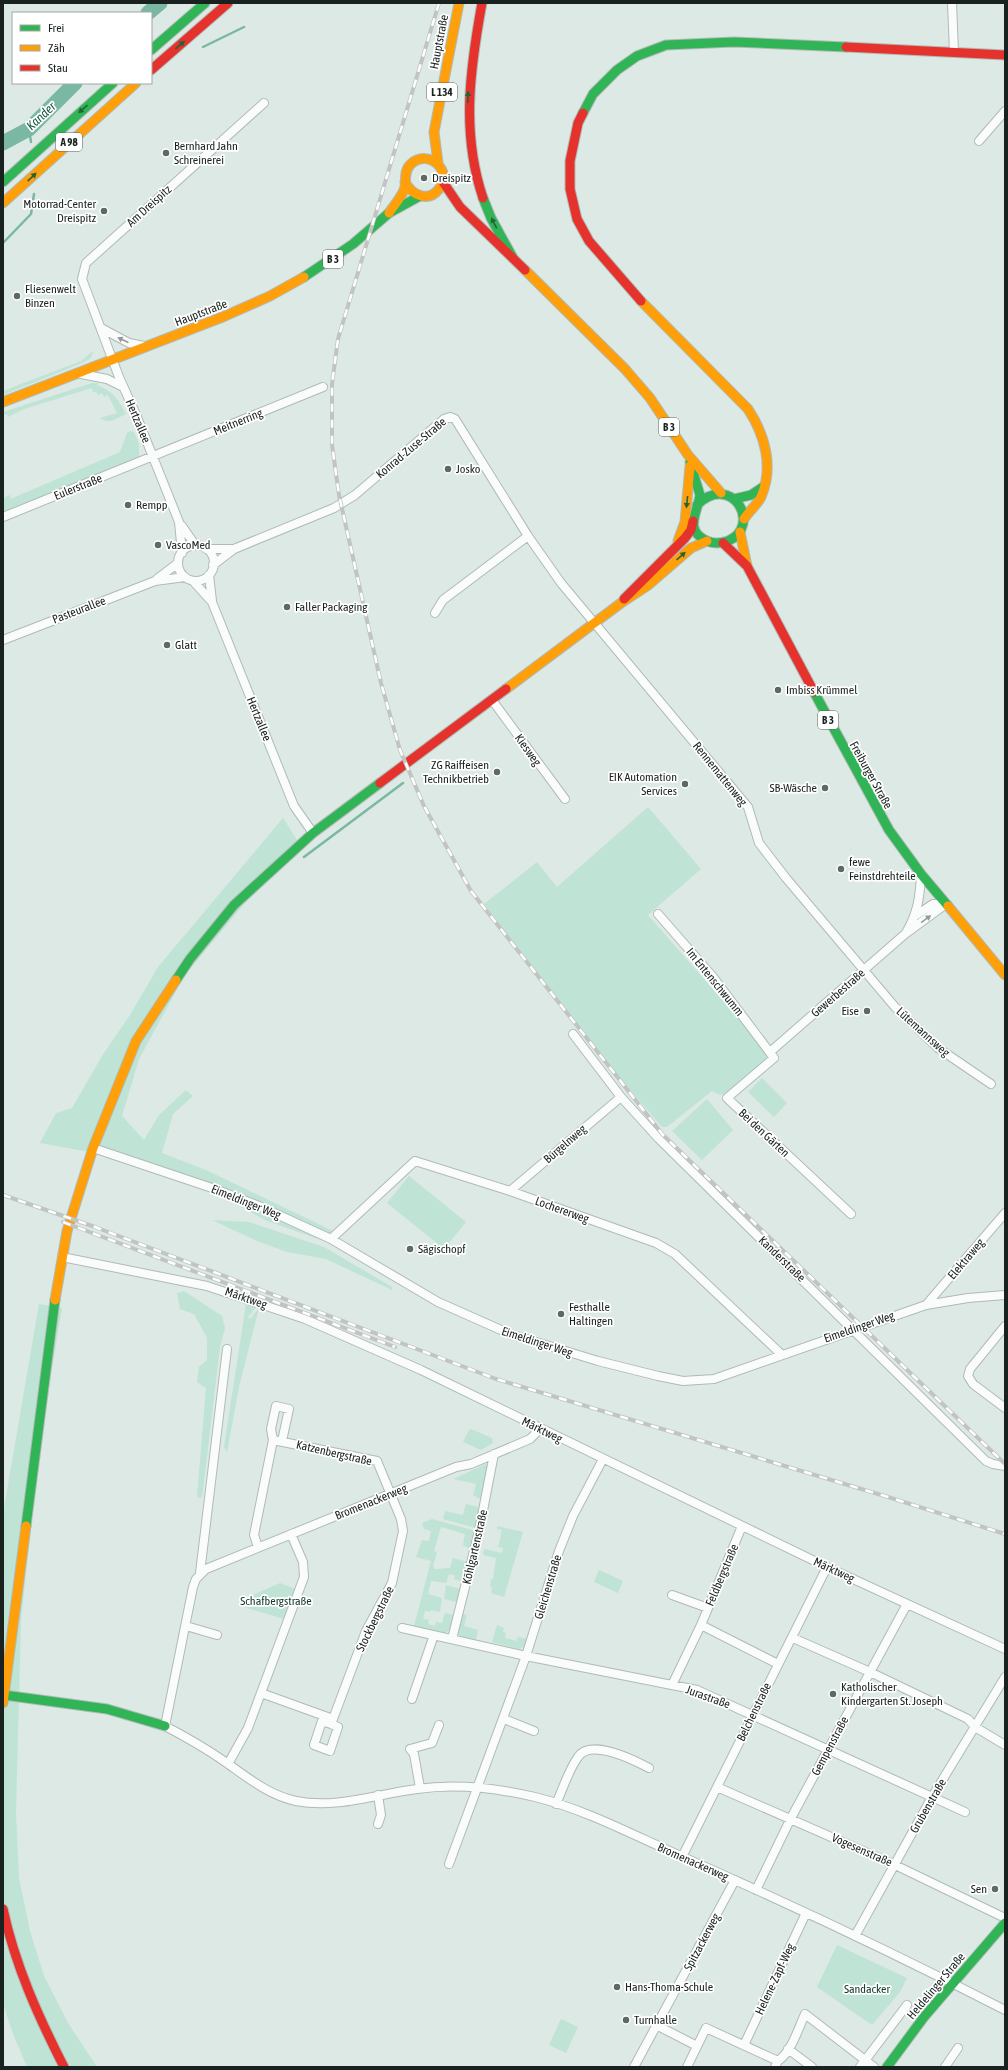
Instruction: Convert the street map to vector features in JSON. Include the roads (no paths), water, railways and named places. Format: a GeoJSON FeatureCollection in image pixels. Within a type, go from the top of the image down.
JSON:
{"type":"FeatureCollection","features":[{"type":"Feature","properties":{"kind":"main road"},"geometry":{"type":"LineString","coordinates":[[152,49],[205,3]]}},
{"type":"Feature","properties":{"kind":"main road"},"geometry":{"type":"LineString","coordinates":[[152,69],[228,3]]}},
{"type":"Feature","properties":{"kind":"main road","name":"Hauptstraße"},"geometry":{"type":"LineString","coordinates":[[443,182],[442,170],[438,163],[434,132],[459,3]]}},
{"type":"Feature","properties":{"kind":"main road"},"geometry":{"type":"LineString","coordinates":[[482,3],[471,64],[468,98],[470,136],[478,182],[485,204],[512,258]]}},
{"type":"Feature","properties":{"kind":"main road"},"geometry":{"type":"LineString","coordinates":[[165,1726],[107,1709],[4,1699],[32,1464],[67,1231],[93,1148],[136,1041],[182,971],[234,905],[313,833],[621,603],[641,592],[701,541],[723,543],[732,540],[740,532],[744,519],[761,496],[766,471],[766,448],[756,420],[748,408],[639,299],[602,258],[589,241],[578,219],[570,189],[570,161],[578,123],[584,109],[593,94],[617,70],[637,56],[666,45],[734,42],[1005,55]]}},
{"type":"Feature","properties":{"kind":"main road","name":"A 98"},"geometry":{"type":"LineString","coordinates":[[3,182],[112,84]]}},
{"type":"Feature","properties":{"kind":"main road","name":"A 98"},"geometry":{"type":"LineString","coordinates":[[3,203],[135,84]]}},
{"type":"Feature","properties":{"kind":"main road","name":"Hauptstraße"},"geometry":{"type":"LineString","coordinates":[[389,213],[403,191],[406,182],[405,174],[408,166],[418,159],[434,132]]}},
{"type":"Feature","properties":{"kind":"main road"},"geometry":{"type":"LineString","coordinates":[[418,159],[428,158],[438,163]]}},
{"type":"Feature","properties":{"kind":"main road"},"geometry":{"type":"LineString","coordinates":[[406,182],[409,190],[420,196]]}},
{"type":"Feature","properties":{"kind":"main road"},"geometry":{"type":"LineString","coordinates":[[432,195],[439,190],[443,182]]}},
{"type":"Feature","properties":{"kind":"main road","name":"B 3"},"geometry":{"type":"LineString","coordinates":[[443,182],[460,207],[625,369],[650,398],[689,459],[720,493]]}},
{"type":"Feature","properties":{"kind":"main road","name":"Hauptstraße"},"geometry":{"type":"LineString","coordinates":[[3,402],[243,309],[289,286],[333,258],[389,213],[420,196],[432,195]]}},
{"type":"Feature","properties":{"kind":"main road","name":"B 3"},"geometry":{"type":"LineString","coordinates":[[432,195],[460,207]]}},
{"type":"Feature","properties":{"kind":"main road"},"geometry":{"type":"LineString","coordinates":[[676,545],[682,534],[685,522],[689,459]]}},
{"type":"Feature","properties":{"kind":"main road","name":"B 3"},"geometry":{"type":"LineString","coordinates":[[689,459],[700,495],[697,505]]}},
{"type":"Feature","properties":{"kind":"main road"},"geometry":{"type":"LineString","coordinates":[[734,499],[751,495],[763,487]]}},
{"type":"Feature","properties":{"kind":"main road"},"geometry":{"type":"LineString","coordinates":[[621,603],[633,587],[691,530],[697,505],[706,496],[720,493],[734,499],[742,509],[744,519]]}},
{"type":"Feature","properties":{"kind":"main road"},"geometry":{"type":"LineString","coordinates":[[693,521],[697,532],[707,541]]}},
{"type":"Feature","properties":{"kind":"main road","name":"Freiburger Straße"},"geometry":{"type":"LineString","coordinates":[[740,532],[747,566],[878,812],[921,874],[1005,975]]}},
{"type":"Feature","properties":{"kind":"main road","name":"Freiburger Straße"},"geometry":{"type":"LineString","coordinates":[[723,543],[747,566]]}},
{"type":"Feature","properties":{"kind":"main road"},"geometry":{"type":"LineString","coordinates":[[3,1909],[14,1954],[31,2000],[64,2067]]}},
{"type":"Feature","properties":{"kind":"main road","name":"Heldelinger Straße"},"geometry":{"type":"LineString","coordinates":[[887,2067],[924,2017],[1005,1923]]}},
{"type":"Feature","properties":{"kind":"street"},"geometry":{"type":"LineString","coordinates":[[952,3],[954,52]]}},
{"type":"Feature","properties":{"kind":"street","name":"Am Dreispitz"},"geometry":{"type":"LineString","coordinates":[[112,360],[82,279],[86,263],[264,103]]}},
{"type":"Feature","properties":{"kind":"street"},"geometry":{"type":"LineString","coordinates":[[979,141],[1005,111]]}},
{"type":"Feature","properties":{"kind":"street"},"geometry":{"type":"LineString","coordinates":[[101,328],[129,343],[147,346]]}},
{"type":"Feature","properties":{"kind":"street","name":"Hertzallee"},"geometry":{"type":"LineString","coordinates":[[112,360],[179,522],[192,542],[206,549]]}},
{"type":"Feature","properties":{"kind":"street","name":"Hertzallee"},"geometry":{"type":"LineString","coordinates":[[78,373],[106,379],[123,387]]}},
{"type":"Feature","properties":{"kind":"street","name":"Meitnerring"},"geometry":{"type":"LineString","coordinates":[[153,456],[323,387]]}},
{"type":"Feature","properties":{"kind":"street","name":"Konrad-Zuse-Straße"},"geometry":{"type":"LineString","coordinates":[[234,548],[334,508],[355,496],[444,419],[450,417],[455,418],[528,536],[561,583],[594,624]]}},
{"type":"Feature","properties":{"kind":"street","name":"Eulerstraße"},"geometry":{"type":"LineString","coordinates":[[3,517],[153,456]]}},
{"type":"Feature","properties":{"kind":"street","name":"Hertzallee"},"geometry":{"type":"LineString","coordinates":[[179,522],[182,552],[178,563],[180,571],[212,602]]}},
{"type":"Feature","properties":{"kind":"street"},"geometry":{"type":"LineString","coordinates":[[435,613],[443,600],[528,536]]}},
{"type":"Feature","properties":{"kind":"street"},"geometry":{"type":"LineString","coordinates":[[182,552],[191,546],[198,546]]}},
{"type":"Feature","properties":{"kind":"street"},"geometry":{"type":"LineString","coordinates":[[206,549],[234,548]]}},
{"type":"Feature","properties":{"kind":"street"},"geometry":{"type":"LineString","coordinates":[[213,565],[234,548]]}},
{"type":"Feature","properties":{"kind":"street"},"geometry":{"type":"LineString","coordinates":[[206,549],[212,557],[213,565]]}},
{"type":"Feature","properties":{"kind":"street","name":"Pasteurallee"},"geometry":{"type":"LineString","coordinates":[[3,640],[155,581],[178,563]]}},
{"type":"Feature","properties":{"kind":"street","name":"Hertzallee"},"geometry":{"type":"LineString","coordinates":[[213,565],[209,575],[212,602],[294,806],[313,833]]}},
{"type":"Feature","properties":{"kind":"street"},"geometry":{"type":"LineString","coordinates":[[189,579],[201,580],[209,575]]}},
{"type":"Feature","properties":{"kind":"street","name":"Pasteurallee"},"geometry":{"type":"LineString","coordinates":[[155,581],[189,579]]}},
{"type":"Feature","properties":{"kind":"street","name":"Rennemattenweg"},"geometry":{"type":"LineString","coordinates":[[594,624],[748,807],[760,842],[786,878],[864,969]]}},
{"type":"Feature","properties":{"kind":"street","name":"Kiesweg"},"geometry":{"type":"LineString","coordinates":[[492,700],[565,799]]}},
{"type":"Feature","properties":{"kind":"street","name":"Gewerbestraße"},"geometry":{"type":"LineString","coordinates":[[906,934],[916,916],[920,899],[921,874]]}},
{"type":"Feature","properties":{"kind":"street","name":"Gewerbestraße"},"geometry":{"type":"LineString","coordinates":[[916,916],[933,904],[946,904]]}},
{"type":"Feature","properties":{"kind":"street","name":"Gewerbestraße"},"geometry":{"type":"LineString","coordinates":[[770,1052],[864,969],[906,934],[946,904]]}},
{"type":"Feature","properties":{"kind":"street","name":"Im Entenschwumm"},"geometry":{"type":"LineString","coordinates":[[658,914],[713,977],[770,1052]]}},
{"type":"Feature","properties":{"kind":"street","name":"Lütemannsweg"},"geometry":{"type":"LineString","coordinates":[[864,969],[895,1007],[938,1048],[991,1084]]}},
{"type":"Feature","properties":{"kind":"street","name":"Kanderstraße"},"geometry":{"type":"LineString","coordinates":[[573,1034],[621,1097],[659,1139],[854,1329],[986,1461],[1005,1466]]}},
{"type":"Feature","properties":{"kind":"street","name":"Bei den Gärten"},"geometry":{"type":"LineString","coordinates":[[770,1052],[774,1058],[727,1098],[851,1214]]}},
{"type":"Feature","properties":{"kind":"street","name":"Bürgelnweg"},"geometry":{"type":"LineString","coordinates":[[510,1192],[621,1097]]}},
{"type":"Feature","properties":{"kind":"street","name":"Eimeldinger Weg"},"geometry":{"type":"LineString","coordinates":[[93,1148],[212,1188],[259,1206],[331,1239],[438,1302],[510,1334],[598,1361],[682,1381],[714,1379],[926,1305],[968,1298],[1005,1295]]}},
{"type":"Feature","properties":{"kind":"street","name":"Lochererweg"},"geometry":{"type":"LineString","coordinates":[[331,1239],[415,1161],[510,1192],[656,1243],[675,1254],[782,1355]]}},
{"type":"Feature","properties":{"kind":"street","name":"Elektraweg"},"geometry":{"type":"LineString","coordinates":[[926,1305],[1005,1213]]}},
{"type":"Feature","properties":{"kind":"street","name":"Märktweg"},"geometry":{"type":"LineString","coordinates":[[62,1257],[206,1286],[252,1300],[305,1319],[421,1370],[827,1567],[1005,1649]]}},
{"type":"Feature","properties":{"kind":"street"},"geometry":{"type":"LineString","coordinates":[[1005,1326],[970,1369],[968,1376],[973,1384],[1005,1408]]}},
{"type":"Feature","properties":{"kind":"street"},"geometry":{"type":"LineString","coordinates":[[165,1726],[194,1587],[200,1573],[227,1349]]}},
{"type":"Feature","properties":{"kind":"street","name":"Katzenbergstraße"},"geometry":{"type":"LineString","coordinates":[[258,1547],[254,1536],[273,1440],[271,1429],[276,1406],[290,1409],[282,1441]]}},
{"type":"Feature","properties":{"kind":"street","name":"Bromenackerweg"},"geometry":{"type":"LineString","coordinates":[[200,1573],[258,1547],[530,1440],[540,1429]]}},
{"type":"Feature","properties":{"kind":"street","name":"Katzenbergstraße"},"geometry":{"type":"LineString","coordinates":[[273,1440],[377,1461],[391,1494]]}},
{"type":"Feature","properties":{"kind":"street","name":"Köhlgartenstraße"},"geometry":{"type":"LineString","coordinates":[[452,1639],[479,1531],[494,1454]]}},
{"type":"Feature","properties":{"kind":"street","name":"Gleichenstraße"},"geometry":{"type":"LineString","coordinates":[[449,1864],[477,1786],[504,1719],[526,1656],[559,1551],[573,1516],[603,1459]]}},
{"type":"Feature","properties":{"kind":"street","name":"Stockbergstraße"},"geometry":{"type":"LineString","coordinates":[[261,1693],[332,1722],[366,1631],[392,1583],[404,1529],[391,1494]]}},
{"type":"Feature","properties":{"kind":"street","name":"Feldbergstraße"},"geometry":{"type":"LineString","coordinates":[[672,1685],[701,1625],[742,1526]]}},
{"type":"Feature","properties":{"kind":"street"},"geometry":{"type":"LineString","coordinates":[[228,1764],[248,1728],[304,1577],[303,1562],[291,1534]]}},
{"type":"Feature","properties":{"kind":"street","name":"Belchenstraße"},"geometry":{"type":"LineString","coordinates":[[682,1857],[778,1664],[793,1638],[827,1567]]}},
{"type":"Feature","properties":{"kind":"street"},"geometry":{"type":"LineString","coordinates":[[672,1595],[708,1608]]}},
{"type":"Feature","properties":{"kind":"street","name":"Gempenstraße"},"geometry":{"type":"LineString","coordinates":[[756,1890],[791,1818],[907,1604]]}},
{"type":"Feature","properties":{"kind":"street"},"geometry":{"type":"LineString","coordinates":[[701,1625],[778,1664]]}},
{"type":"Feature","properties":{"kind":"street"},"geometry":{"type":"LineString","coordinates":[[186,1626],[218,1635]]}},
{"type":"Feature","properties":{"kind":"street","name":"Jurastraße"},"geometry":{"type":"LineString","coordinates":[[402,1628],[526,1656],[697,1690],[754,1714],[965,1812]]}},
{"type":"Feature","properties":{"kind":"street"},"geometry":{"type":"LineString","coordinates":[[412,1699],[434,1635]]}},
{"type":"Feature","properties":{"kind":"street"},"geometry":{"type":"LineString","coordinates":[[793,1638],[870,1672],[968,1720],[975,1727],[1005,1745]]}},
{"type":"Feature","properties":{"kind":"street","name":"Grubenstraße"},"geometry":{"type":"LineString","coordinates":[[855,1936],[932,1797],[1005,1677]]}},
{"type":"Feature","properties":{"kind":"street"},"geometry":{"type":"LineString","coordinates":[[504,1719],[534,1732]]}},
{"type":"Feature","properties":{"kind":"street"},"geometry":{"type":"LineString","coordinates":[[420,1788],[414,1754],[410,1749],[432,1743],[439,1725]]}},
{"type":"Feature","properties":{"kind":"street","name":"Bromenackerweg"},"geometry":{"type":"LineString","coordinates":[[165,1726],[193,1740],[275,1795],[296,1801],[321,1804],[349,1801],[420,1788],[477,1786],[537,1798],[589,1815],[806,1913],[1005,2010]]}},
{"type":"Feature","properties":{"kind":"street"},"geometry":{"type":"LineString","coordinates":[[556,1804],[578,1755],[587,1751],[606,1750],[628,1757],[649,1768]]}},
{"type":"Feature","properties":{"kind":"street","name":"Vogesenstraße"},"geometry":{"type":"LineString","coordinates":[[717,1787],[791,1818],[895,1865],[1005,1918]]}},
{"type":"Feature","properties":{"kind":"street"},"geometry":{"type":"LineString","coordinates":[[378,1795],[380,1815],[378,1824]]}},
{"type":"Feature","properties":{"kind":"street","name":"Spitzackerweg"},"geometry":{"type":"LineString","coordinates":[[634,2067],[658,2026],[735,1880]]}},
{"type":"Feature","properties":{"kind":"street","name":"Helene-Zapf-Weg"},"geometry":{"type":"LineString","coordinates":[[744,2045],[806,1913]]}},
{"type":"Feature","properties":{"kind":"street"},"geometry":{"type":"LineString","coordinates":[[860,2067],[907,2005]]}},
{"type":"Feature","properties":{"kind":"street"},"geometry":{"type":"LineString","coordinates":[[687,2067],[706,2028],[744,2045],[777,2064],[784,2057],[805,2014],[874,2067]]}},
{"type":"Feature","properties":{"kind":"street"},"geometry":{"type":"LineString","coordinates":[[658,2026],[697,2046]]}},
{"type":"Feature","properties":{"kind":"street"},"geometry":{"type":"LineString","coordinates":[[945,2067],[958,2048]]}},
{"type":"Feature","properties":{"kind":"street"},"geometry":{"type":"LineString","coordinates":[[788,2049],[812,2067]]}},
{"type":"Feature","properties":{"kind":"waterway","name":"Kander"},"geometry":{"type":"LineString","coordinates":[[149,12],[160,3]]}},
{"type":"Feature","properties":{"kind":"waterway"},"geometry":{"type":"LineString","coordinates":[[203,47],[244,27]]}},
{"type":"Feature","properties":{"kind":"waterway","name":"Kander"},"geometry":{"type":"LineString","coordinates":[[3,143],[29,129],[74,84]]}},
{"type":"Feature","properties":{"kind":"waterway"},"geometry":{"type":"LineString","coordinates":[[29,129],[31,142]]}},
{"type":"Feature","properties":{"kind":"waterway"},"geometry":{"type":"LineString","coordinates":[[3,243],[31,214],[34,194]]}},
{"type":"Feature","properties":{"kind":"waterway"},"geometry":{"type":"LineString","coordinates":[[304,857],[403,783]]}},
{"type":"Feature","properties":{"kind":"railway"},"geometry":{"type":"LineString","coordinates":[[439,3],[338,339],[332,384],[332,445],[339,495],[381,683],[400,750],[424,806],[471,891],[663,1135],[1005,1464]]}},
{"type":"Feature","properties":{"kind":"railway"},"geometry":{"type":"LineString","coordinates":[[3,1195],[95,1227],[496,1379],[888,1497],[1005,1534]]}},
{"type":"Feature","properties":{"kind":"railway"},"geometry":{"type":"LineString","coordinates":[[63,1222],[395,1347]]}},
{"type":"Feature","properties":{"kind":"place","name":"Bernhard Jahn Schreinerei"},"geometry":{"type":"Point","coordinates":[166,153]}},
{"type":"Feature","properties":{"kind":"place","name":"Dreispitz"},"geometry":{"type":"Point","coordinates":[424,178]}},
{"type":"Feature","properties":{"kind":"place","name":"Motorrad-Center Dreispitz"},"geometry":{"type":"Point","coordinates":[104,211]}},
{"type":"Feature","properties":{"kind":"place","name":"Fliesenwelt Binzen"},"geometry":{"type":"Point","coordinates":[17,296]}},
{"type":"Feature","properties":{"kind":"place","name":"Josko"},"geometry":{"type":"Point","coordinates":[448,469]}},
{"type":"Feature","properties":{"kind":"place","name":"Rempp"},"geometry":{"type":"Point","coordinates":[128,505]}},
{"type":"Feature","properties":{"kind":"place","name":"VascoMed"},"geometry":{"type":"Point","coordinates":[158,545]}},
{"type":"Feature","properties":{"kind":"place","name":"Faller Packaging"},"geometry":{"type":"Point","coordinates":[287,607]}},
{"type":"Feature","properties":{"kind":"place","name":"Glatt"},"geometry":{"type":"Point","coordinates":[167,645]}},
{"type":"Feature","properties":{"kind":"place","name":"Imbiss Krümmel"},"geometry":{"type":"Point","coordinates":[778,690]}},
{"type":"Feature","properties":{"kind":"place","name":"ZG Raiffeisen Technikbetrieb"},"geometry":{"type":"Point","coordinates":[497,772]}},
{"type":"Feature","properties":{"kind":"place","name":"EIK Automation Services"},"geometry":{"type":"Point","coordinates":[685,784]}},
{"type":"Feature","properties":{"kind":"place","name":"SB-Wäsche"},"geometry":{"type":"Point","coordinates":[825,788]}},
{"type":"Feature","properties":{"kind":"place","name":"fewe Feinstdrehteile"},"geometry":{"type":"Point","coordinates":[841,869]}},
{"type":"Feature","properties":{"kind":"place","name":"Eise"},"geometry":{"type":"Point","coordinates":[867,1011]}},
{"type":"Feature","properties":{"kind":"place","name":"Sägischopf"},"geometry":{"type":"Point","coordinates":[410,1249]}},
{"type":"Feature","properties":{"kind":"place","name":"Festhalle Haltingen"},"geometry":{"type":"Point","coordinates":[561,1314]}},
{"type":"Feature","properties":{"kind":"place","name":"Katholischer Kindergarten St. Joseph"},"geometry":{"type":"Point","coordinates":[833,1694]}},
{"type":"Feature","properties":{"kind":"place","name":"Sen"},"geometry":{"type":"Point","coordinates":[995,1889]}},
{"type":"Feature","properties":{"kind":"place","name":"Hans-Thoma-Schule"},"geometry":{"type":"Point","coordinates":[617,1987]}},
{"type":"Feature","properties":{"kind":"place","name":"Turnhalle"},"geometry":{"type":"Point","coordinates":[626,2020]}},
{"type":"Feature","properties":{"kind":"park label","name":"Schafbergstraße"},"geometry":{"type":"Point","coordinates":[276,1601]}},
{"type":"Feature","properties":{"kind":"park label","name":"Sandacker"},"geometry":{"type":"Point","coordinates":[867,1989]}}]}
